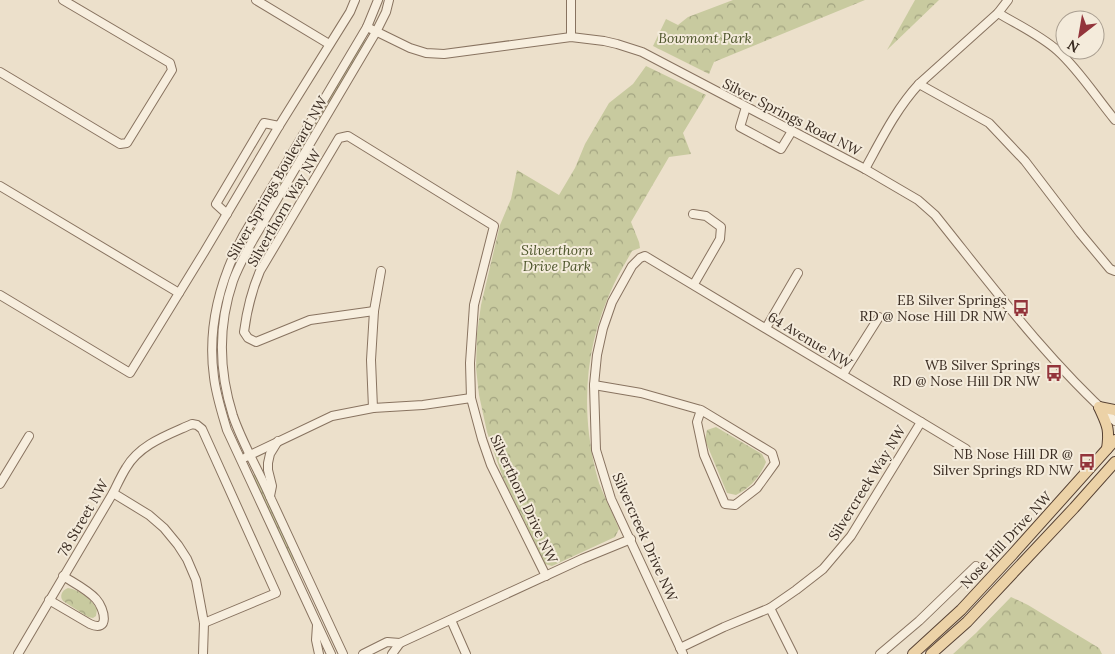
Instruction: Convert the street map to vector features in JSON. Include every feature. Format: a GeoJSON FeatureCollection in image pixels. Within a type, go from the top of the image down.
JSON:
{"type":"FeatureCollection","features":[{"type":"Feature","properties":{"kind":"main road"},"geometry":{"type":"LineString","coordinates":[[1099,407],[1115,410]]}},
{"type":"Feature","properties":{"kind":"main road"},"geometry":{"type":"LineString","coordinates":[[1099,407],[1108,426],[1107,449]]}},
{"type":"Feature","properties":{"kind":"main road","name":"Nose Hill Drive NW"},"geometry":{"type":"LineString","coordinates":[[913,654],[967,603],[1115,440]]}},
{"type":"Feature","properties":{"kind":"main road","name":"Nose Hill Drive NW"},"geometry":{"type":"LineString","coordinates":[[931,654],[967,622],[1115,462]]}},
{"type":"Feature","properties":{"kind":"street"},"geometry":{"type":"LineString","coordinates":[[0,72],[120,144],[127,143],[172,70],[170,63],[63,0]]}},
{"type":"Feature","properties":{"kind":"street"},"geometry":{"type":"LineString","coordinates":[[256,0],[329,44]]}},
{"type":"Feature","properties":{"kind":"street"},"geometry":{"type":"LineString","coordinates":[[0,295],[130,373],[350,12],[355,0]]}},
{"type":"Feature","properties":{"kind":"street","name":"Silver Springs Boulevard NW"},"geometry":{"type":"LineString","coordinates":[[331,654],[227,430],[217,397],[212,337],[220,292],[230,263],[367,27],[378,0]]}},
{"type":"Feature","properties":{"kind":"street","name":"Silver Springs Boulevard NW"},"geometry":{"type":"LineString","coordinates":[[344,654],[234,417],[225,384],[222,363],[222,333],[233,281],[252,240],[376,32],[386,12],[389,0]]}},
{"type":"Feature","properties":{"kind":"street"},"geometry":{"type":"LineString","coordinates":[[571,0],[571,38]]}},
{"type":"Feature","properties":{"kind":"street"},"geometry":{"type":"LineString","coordinates":[[864,168],[889,125],[918,84],[998,13],[1008,0]]}},
{"type":"Feature","properties":{"kind":"street"},"geometry":{"type":"LineString","coordinates":[[998,13],[1057,50],[1069,62],[1115,120]]}},
{"type":"Feature","properties":{"kind":"street","name":"Silver Springs Road NW"},"geometry":{"type":"LineString","coordinates":[[367,27],[410,48],[444,54],[571,38],[617,44],[642,52],[864,168],[918,200],[935,216],[1043,348],[1078,387],[1115,421]]}},
{"type":"Feature","properties":{"kind":"street"},"geometry":{"type":"LineString","coordinates":[[918,84],[989,123],[1025,160],[1080,233],[1110,269],[1115,272]]}},
{"type":"Feature","properties":{"kind":"street"},"geometry":{"type":"LineString","coordinates":[[746,107],[740,127],[781,149],[792,131]]}},
{"type":"Feature","properties":{"kind":"street"},"geometry":{"type":"LineString","coordinates":[[227,214],[216,204],[264,123],[279,126]]}},
{"type":"Feature","properties":{"kind":"street","name":"Silverthorn Way NW"},"geometry":{"type":"LineString","coordinates":[[374,311],[310,320],[256,342],[248,338],[244,332],[247,306],[260,271],[339,138],[348,136],[494,226]]}},
{"type":"Feature","properties":{"kind":"street"},"geometry":{"type":"LineString","coordinates":[[0,186],[179,293]]}},
{"type":"Feature","properties":{"kind":"street"},"geometry":{"type":"LineString","coordinates":[[694,214],[706,216],[721,227],[720,239],[694,284]]}},
{"type":"Feature","properties":{"kind":"street","name":"Silverthorn Drive NW"},"geometry":{"type":"LineString","coordinates":[[494,226],[474,305],[470,362],[471,398],[491,465],[546,576]]}},
{"type":"Feature","properties":{"kind":"street","name":"64 Avenue NW"},"geometry":{"type":"LineString","coordinates":[[640,258],[645,256],[694,284],[966,449]]}},
{"type":"Feature","properties":{"kind":"street","name":"Silvercreek Drive NW"},"geometry":{"type":"LineString","coordinates":[[640,258],[632,266],[612,302],[603,328],[597,355],[594,385],[596,450],[611,499],[682,651]]}},
{"type":"Feature","properties":{"kind":"street"},"geometry":{"type":"LineString","coordinates":[[373,408],[371,360],[374,311],[381,271]]}},
{"type":"Feature","properties":{"kind":"street"},"geometry":{"type":"LineString","coordinates":[[766,328],[798,273]]}},
{"type":"Feature","properties":{"kind":"street"},"geometry":{"type":"LineString","coordinates":[[843,374],[879,317]]}},
{"type":"Feature","properties":{"kind":"street"},"geometry":{"type":"LineString","coordinates":[[594,385],[641,393],[701,410],[772,453],[775,463],[756,488],[735,505],[725,504],[704,455],[697,422],[701,410]]}},
{"type":"Feature","properties":{"kind":"street"},"geometry":{"type":"LineString","coordinates":[[241,460],[332,416],[373,408],[424,405],[471,398]]}},
{"type":"Feature","properties":{"kind":"street","name":"Silvercreek Way NW"},"geometry":{"type":"LineString","coordinates":[[682,651],[724,627],[770,608],[823,569],[851,536],[921,422]]}},
{"type":"Feature","properties":{"kind":"street","name":"78 Street NW"},"geometry":{"type":"LineString","coordinates":[[18,654],[113,493],[126,467],[142,450],[154,441],[192,424],[202,429],[276,593],[204,623]]}},
{"type":"Feature","properties":{"kind":"street"},"geometry":{"type":"LineString","coordinates":[[0,484],[29,436]]}},
{"type":"Feature","properties":{"kind":"street"},"geometry":{"type":"LineString","coordinates":[[270,497],[272,486],[268,463],[270,454],[278,442]]}},
{"type":"Feature","properties":{"kind":"street"},"geometry":{"type":"LineString","coordinates":[[113,493],[149,515],[164,528],[187,559],[196,580],[204,623],[203,654]]}},
{"type":"Feature","properties":{"kind":"street"},"geometry":{"type":"LineString","coordinates":[[363,654],[387,642],[400,643],[582,559],[631,539]]}},
{"type":"Feature","properties":{"kind":"street"},"geometry":{"type":"LineString","coordinates":[[880,654],[919,621],[976,566]]}},
{"type":"Feature","properties":{"kind":"street"},"geometry":{"type":"LineString","coordinates":[[49,600],[90,624],[99,626],[101,624],[104,614],[97,600],[63,576]]}},
{"type":"Feature","properties":{"kind":"street"},"geometry":{"type":"LineString","coordinates":[[770,608],[793,654]]}},
{"type":"Feature","properties":{"kind":"street"},"geometry":{"type":"LineString","coordinates":[[451,620],[466,654]]}},
{"type":"Feature","properties":{"kind":"street"},"geometry":{"type":"LineString","coordinates":[[317,623],[316,640],[319,654]]}},
{"type":"Feature","properties":{"kind":"street"},"geometry":{"type":"LineString","coordinates":[[392,654],[400,643]]}},
{"type":"Feature","properties":{"kind":"green space","name":"Bowmont Park"},"geometry":{"type":"Polygon","coordinates":[[[733,0],[865,0],[714,62],[709,74],[653,46],[666,19],[678,25],[688,17],[733,0]]]}},
{"type":"Feature","properties":{"kind":"green space"},"geometry":{"type":"Polygon","coordinates":[[[915,0],[939,0],[887,50],[915,0]]]}},
{"type":"Feature","properties":{"kind":"green space"},"geometry":{"type":"Polygon","coordinates":[[[369,38],[241,257],[219,350],[215,350],[223,288],[243,242],[363,41],[369,38]]]}},
{"type":"Feature","properties":{"kind":"green space","name":"Silverthorn Drive Park"},"geometry":{"type":"Polygon","coordinates":[[[646,66],[706,95],[683,133],[691,154],[669,157],[631,222],[640,248],[632,251],[620,272],[606,302],[594,339],[587,395],[589,434],[599,483],[619,529],[615,537],[552,566],[545,564],[503,478],[487,432],[479,395],[476,368],[477,334],[481,305],[500,225],[511,199],[517,170],[559,195],[575,168],[585,144],[609,103],[633,84],[646,66]]]}},
{"type":"Feature","properties":{"kind":"green space"},"geometry":{"type":"Polygon","coordinates":[[[716,427],[762,454],[766,462],[754,482],[736,495],[727,493],[705,440],[707,430],[716,427]]]}},
{"type":"Feature","properties":{"kind":"green space"},"geometry":{"type":"Polygon","coordinates":[[[256,474],[295,559],[292,561],[252,475],[256,474]]]}},
{"type":"Feature","properties":{"kind":"green space"},"geometry":{"type":"Polygon","coordinates":[[[68,588],[81,593],[92,602],[97,609],[96,616],[93,618],[88,617],[63,601],[62,593],[68,588]]]}},
{"type":"Feature","properties":{"kind":"green space"},"geometry":{"type":"Polygon","coordinates":[[[1011,597],[1028,605],[1099,648],[1102,654],[953,654],[1011,597]]]}},
{"type":"Feature","properties":{"kind":"place","name":"EB Silver Springs RD @ Nose Hill DR NW"},"geometry":{"type":"Point","coordinates":[1021,308]}},
{"type":"Feature","properties":{"kind":"place","name":"WB Silver Springs RD @ Nose Hill DR NW"},"geometry":{"type":"Point","coordinates":[1054,373]}},
{"type":"Feature","properties":{"kind":"place","name":"NB Nose Hill DR @ Silver Springs RD NW"},"geometry":{"type":"Point","coordinates":[1087,462]}}]}
